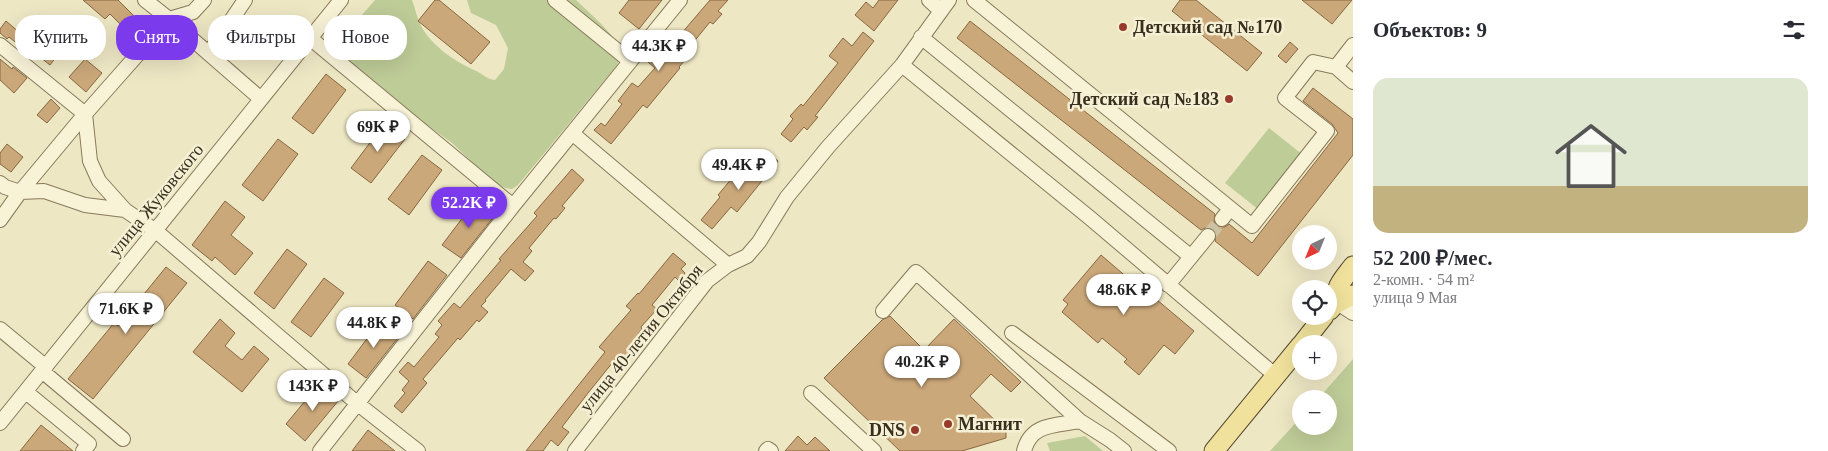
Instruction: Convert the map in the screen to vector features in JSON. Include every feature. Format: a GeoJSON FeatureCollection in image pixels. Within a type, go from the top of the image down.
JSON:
{"type":"FeatureCollection","features":[{"type":"Feature","properties":{"kind":"main road"},"geometry":{"type":"LineString","coordinates":[[1337,290],[1353,266]]}},
{"type":"Feature","properties":{"kind":"main road"},"geometry":{"type":"LineString","coordinates":[[1310,335],[1319,325]]}},
{"type":"Feature","properties":{"kind":"main road"},"geometry":{"type":"LineString","coordinates":[[1214,451],[1292,356]]}},
{"type":"Feature","properties":{"kind":"street"},"geometry":{"type":"LineString","coordinates":[[145,0],[164,15]]}},
{"type":"Feature","properties":{"kind":"street"},"geometry":{"type":"LineString","coordinates":[[183,15],[193,12],[204,0]]}},
{"type":"Feature","properties":{"kind":"street"},"geometry":{"type":"LineString","coordinates":[[235,15],[245,0]]}},
{"type":"Feature","properties":{"kind":"street","name":"улица Жуковского"},"geometry":{"type":"LineString","coordinates":[[314,33],[341,0]]}},
{"type":"Feature","properties":{"kind":"street"},"geometry":{"type":"LineString","coordinates":[[555,0],[630,60]]}},
{"type":"Feature","properties":{"kind":"street"},"geometry":{"type":"LineString","coordinates":[[320,451],[513,206],[680,0]]}},
{"type":"Feature","properties":{"kind":"street"},"geometry":{"type":"LineString","coordinates":[[930,0],[945,5]]}},
{"type":"Feature","properties":{"kind":"street"},"geometry":{"type":"LineString","coordinates":[[974,0],[1226,214],[1252,226],[1327,131],[1285,98],[1312,62],[1336,67],[1353,82]]}},
{"type":"Feature","properties":{"kind":"street","name":"улица 40-летия Октября"},"geometry":{"type":"LineString","coordinates":[[575,451],[707,280],[728,265],[747,256],[759,242],[787,197],[828,147],[902,65],[945,5]]}},
{"type":"Feature","properties":{"kind":"street"},"geometry":{"type":"LineString","coordinates":[[922,37],[1190,256]]}},
{"type":"Feature","properties":{"kind":"street"},"geometry":{"type":"LineString","coordinates":[[314,41],[513,206]]}},
{"type":"Feature","properties":{"kind":"street"},"geometry":{"type":"LineString","coordinates":[[198,44],[208,52]]}},
{"type":"Feature","properties":{"kind":"street"},"geometry":{"type":"LineString","coordinates":[[0,45],[85,114],[90,161],[99,181],[125,210],[156,231],[358,404],[418,451]]}},
{"type":"Feature","properties":{"kind":"street"},"geometry":{"type":"LineString","coordinates":[[1336,67],[1353,45]]}},
{"type":"Feature","properties":{"kind":"street"},"geometry":{"type":"LineString","coordinates":[[0,220],[20,192],[133,60]]}},
{"type":"Feature","properties":{"kind":"street"},"geometry":{"type":"LineString","coordinates":[[217,60],[260,99]]}},
{"type":"Feature","properties":{"kind":"street","name":"улица Жуковского"},"geometry":{"type":"LineString","coordinates":[[0,423],[292,60]]}},
{"type":"Feature","properties":{"kind":"street"},"geometry":{"type":"LineString","coordinates":[[902,65],[1276,376]]}},
{"type":"Feature","properties":{"kind":"street"},"geometry":{"type":"LineString","coordinates":[[572,133],[728,265]]}},
{"type":"Feature","properties":{"kind":"street"},"geometry":{"type":"LineString","coordinates":[[0,183],[5,187],[20,192],[44,191],[85,205],[125,210]]}},
{"type":"Feature","properties":{"kind":"street"},"geometry":{"type":"LineString","coordinates":[[1168,285],[1208,236]]}},
{"type":"Feature","properties":{"kind":"street"},"geometry":{"type":"LineString","coordinates":[[883,311],[916,272],[1080,421],[1124,451]]}},
{"type":"Feature","properties":{"kind":"street"},"geometry":{"type":"LineString","coordinates":[[1337,306],[1353,313]]}},
{"type":"Feature","properties":{"kind":"street"},"geometry":{"type":"LineString","coordinates":[[0,329],[123,439]]}},
{"type":"Feature","properties":{"kind":"street"},"geometry":{"type":"LineString","coordinates":[[1012,333],[1169,451]]}},
{"type":"Feature","properties":{"kind":"street"},"geometry":{"type":"LineString","coordinates":[[26,392],[89,444],[83,451]]}},
{"type":"Feature","properties":{"kind":"street"},"geometry":{"type":"LineString","coordinates":[[811,393],[874,451]]}},
{"type":"Feature","properties":{"kind":"street"},"geometry":{"type":"LineString","coordinates":[[1026,448],[1037,429],[1080,421]]}},
{"type":"Feature","properties":{"kind":"street"},"geometry":{"type":"LineString","coordinates":[[766,451],[768,449],[771,451]]}},
{"type":"Feature","properties":{"kind":"green space"},"geometry":{"type":"Polygon","coordinates":[[[375,0],[412,0],[421,26],[437,46],[459,62],[495,80],[504,69],[508,48],[496,25],[471,13],[467,0],[576,0],[610,33],[620,48],[621,55],[617,65],[518,185],[512,189],[505,188],[493,182],[452,143],[380,91],[346,60],[407,60],[407,15],[362,15],[375,0]]]}},
{"type":"Feature","properties":{"kind":"green space"},"geometry":{"type":"Polygon","coordinates":[[[1269,128],[1303,155],[1259,210],[1225,183],[1269,128]]]}},
{"type":"Feature","properties":{"kind":"green space"},"geometry":{"type":"Polygon","coordinates":[[[1353,359],[1353,451],[1270,451],[1292,427],[1292,435],[1337,435],[1337,390],[1326,390],[1335,380],[1337,380],[1337,377],[1353,359]]]}},
{"type":"Feature","properties":{"kind":"green space"},"geometry":{"type":"Polygon","coordinates":[[[1085,436],[1103,451],[1050,451],[1047,443],[1085,436]]]}},
{"type":"Feature","properties":{"kind":"building"},"geometry":{"type":"Polygon","coordinates":[[[83,0],[118,0],[133,15],[116,15],[116,20],[110,14],[106,18],[106,15],[100,15],[83,0]]]}},
{"type":"Feature","properties":{"kind":"building"},"geometry":{"type":"Polygon","coordinates":[[[435,0],[439,0],[490,42],[471,64],[418,21],[435,0]]]}},
{"type":"Feature","properties":{"kind":"building"},"geometry":{"type":"Polygon","coordinates":[[[629,0],[662,0],[639,29],[619,13],[629,0]]]}},
{"type":"Feature","properties":{"kind":"building"},"geometry":{"type":"Polygon","coordinates":[[[710,0],[728,0],[718,11],[722,14],[713,24],[710,22],[687,50],[691,53],[680,68],[647,108],[643,105],[611,144],[594,130],[601,123],[605,126],[622,104],[618,101],[632,83],[638,87],[655,68],[648,62],[664,44],[669,48],[710,0]]]}},
{"type":"Feature","properties":{"kind":"building"},"geometry":{"type":"Polygon","coordinates":[[[879,0],[898,0],[874,31],[855,15],[866,2],[873,8],[879,0]]]}},
{"type":"Feature","properties":{"kind":"building"},"geometry":{"type":"Polygon","coordinates":[[[1180,0],[1196,0],[1262,53],[1247,71],[1172,11],[1180,0]]]}},
{"type":"Feature","properties":{"kind":"building"},"geometry":{"type":"Polygon","coordinates":[[[1302,0],[1352,0],[1332,24],[1302,0]]]}},
{"type":"Feature","properties":{"kind":"building"},"geometry":{"type":"Polygon","coordinates":[[[6,21],[15,29],[15,42],[9,37],[7,39],[0,33],[0,29],[6,21]]]}},
{"type":"Feature","properties":{"kind":"building"},"geometry":{"type":"Polygon","coordinates":[[[970,21],[1215,214],[1214,222],[1217,226],[1225,227],[1229,224],[1252,243],[1338,133],[1332,124],[1303,101],[1313,88],[1353,119],[1353,155],[1298,225],[1292,225],[1292,233],[1258,276],[1215,241],[1216,233],[1213,229],[1205,228],[1201,230],[957,38],[970,21]]]}},
{"type":"Feature","properties":{"kind":"building"},"geometry":{"type":"Polygon","coordinates":[[[863,32],[874,41],[815,116],[818,117],[807,130],[804,127],[791,142],[781,134],[793,119],[790,116],[801,104],[803,106],[838,63],[829,56],[843,38],[852,46],[863,32]]]}},
{"type":"Feature","properties":{"kind":"building"},"geometry":{"type":"Polygon","coordinates":[[[1290,42],[1298,49],[1286,63],[1278,56],[1290,42]]]}},
{"type":"Feature","properties":{"kind":"building"},"geometry":{"type":"Polygon","coordinates":[[[0,59],[27,78],[14,93],[0,80],[0,59]]]}},
{"type":"Feature","properties":{"kind":"building"},"geometry":{"type":"Polygon","coordinates":[[[44,60],[54,60],[50,65],[44,60]]]}},
{"type":"Feature","properties":{"kind":"building"},"geometry":{"type":"Polygon","coordinates":[[[84,60],[102,73],[86,92],[69,77],[84,60]]]}},
{"type":"Feature","properties":{"kind":"building"},"geometry":{"type":"Polygon","coordinates":[[[326,74],[346,90],[313,134],[292,118],[326,74]]]}},
{"type":"Feature","properties":{"kind":"building"},"geometry":{"type":"Polygon","coordinates":[[[51,99],[60,108],[47,123],[37,115],[51,99]]]}},
{"type":"Feature","properties":{"kind":"building"},"geometry":{"type":"Polygon","coordinates":[[[384,124],[405,139],[371,183],[351,168],[384,124]]]}},
{"type":"Feature","properties":{"kind":"building"},"geometry":{"type":"Polygon","coordinates":[[[278,139],[298,154],[263,201],[242,185],[278,139]]]}},
{"type":"Feature","properties":{"kind":"building"},"geometry":{"type":"Polygon","coordinates":[[[7,144],[23,157],[11,172],[0,164],[0,153],[7,144]]]}},
{"type":"Feature","properties":{"kind":"building"},"geometry":{"type":"Polygon","coordinates":[[[767,152],[778,161],[737,212],[731,207],[712,229],[701,220],[720,197],[718,195],[733,177],[741,184],[767,152]]]}},
{"type":"Feature","properties":{"kind":"building"},"geometry":{"type":"Polygon","coordinates":[[[422,155],[442,170],[409,215],[388,199],[422,155]]]}},
{"type":"Feature","properties":{"kind":"building"},"geometry":{"type":"Polygon","coordinates":[[[572,169],[584,180],[562,206],[565,208],[529,248],[532,251],[523,262],[534,271],[525,281],[511,269],[481,306],[488,312],[479,322],[477,320],[460,340],[458,338],[423,379],[427,383],[402,413],[394,406],[405,393],[402,390],[409,381],[399,372],[408,362],[414,367],[439,337],[435,334],[442,325],[438,321],[454,303],[460,308],[501,260],[499,259],[537,216],[534,213],[572,169]]]}},
{"type":"Feature","properties":{"kind":"building"},"geometry":{"type":"Polygon","coordinates":[[[476,200],[495,215],[461,258],[442,245],[476,200]]]}},
{"type":"Feature","properties":{"kind":"building"},"geometry":{"type":"Polygon","coordinates":[[[225,201],[245,217],[231,235],[253,253],[235,275],[215,257],[212,261],[192,245],[225,201]]]}},
{"type":"Feature","properties":{"kind":"building"},"geometry":{"type":"Polygon","coordinates":[[[287,249],[307,264],[274,309],[254,293],[287,249]]]}},
{"type":"Feature","properties":{"kind":"building"},"geometry":{"type":"Polygon","coordinates":[[[673,253],[686,264],[681,269],[685,273],[679,281],[675,277],[652,305],[657,309],[641,327],[642,329],[638,334],[641,336],[630,351],[633,353],[625,363],[617,357],[562,427],[569,432],[558,446],[551,440],[543,451],[526,451],[605,352],[599,347],[631,310],[626,306],[639,294],[673,253]]]}},
{"type":"Feature","properties":{"kind":"building"},"geometry":{"type":"Polygon","coordinates":[[[1101,255],[1129,279],[1127,282],[1146,298],[1150,294],[1194,331],[1175,354],[1164,345],[1139,375],[1124,362],[1127,359],[1102,338],[1098,343],[1062,312],[1068,304],[1063,300],[1101,255]]]}},
{"type":"Feature","properties":{"kind":"building"},"geometry":{"type":"Polygon","coordinates":[[[428,261],[447,275],[413,319],[395,305],[428,261]]]}},
{"type":"Feature","properties":{"kind":"building"},"geometry":{"type":"Polygon","coordinates":[[[166,267],[187,283],[93,399],[68,379],[114,323],[118,326],[166,267]]]}},
{"type":"Feature","properties":{"kind":"building"},"geometry":{"type":"Polygon","coordinates":[[[324,278],[344,293],[311,337],[291,322],[324,278]]]}},
{"type":"Feature","properties":{"kind":"building"},"geometry":{"type":"Polygon","coordinates":[[[890,316],[924,350],[954,319],[1021,382],[1011,392],[991,374],[970,396],[1006,431],[1006,438],[962,451],[900,451],[824,378],[882,320],[890,316]]]}},
{"type":"Feature","properties":{"kind":"building"},"geometry":{"type":"Polygon","coordinates":[[[220,319],[235,333],[225,346],[242,360],[254,346],[269,359],[242,392],[193,352],[220,319]]]}},
{"type":"Feature","properties":{"kind":"building"},"geometry":{"type":"Polygon","coordinates":[[[381,320],[401,334],[366,378],[348,364],[381,320]]]}},
{"type":"Feature","properties":{"kind":"building"},"geometry":{"type":"Polygon","coordinates":[[[320,383],[339,400],[305,441],[286,424],[320,383]]]}},
{"type":"Feature","properties":{"kind":"building"},"geometry":{"type":"Polygon","coordinates":[[[41,425],[73,451],[20,451],[41,425]]]}},
{"type":"Feature","properties":{"kind":"building"},"geometry":{"type":"Polygon","coordinates":[[[368,430],[395,451],[352,451],[368,430]]]}},
{"type":"Feature","properties":{"kind":"building"},"geometry":{"type":"Polygon","coordinates":[[[798,436],[807,445],[815,437],[830,451],[785,451],[798,436]]]}},
{"type":"Feature","properties":{"kind":"tunnel"},"geometry":{"type":"LineString","coordinates":[[1208,236],[1222,219]]}},
{"type":"Feature","properties":{"kind":"place","name":"Детский сад №170"},"geometry":{"type":"Point","coordinates":[1123,27]}},
{"type":"Feature","properties":{"kind":"place","name":"Детский сад №183"},"geometry":{"type":"Point","coordinates":[1229,99]}},
{"type":"Feature","properties":{"kind":"place","name":"Магнит"},"geometry":{"type":"Point","coordinates":[948,424]}},
{"type":"Feature","properties":{"kind":"place","name":"DNS"},"geometry":{"type":"Point","coordinates":[915,430]}}]}
